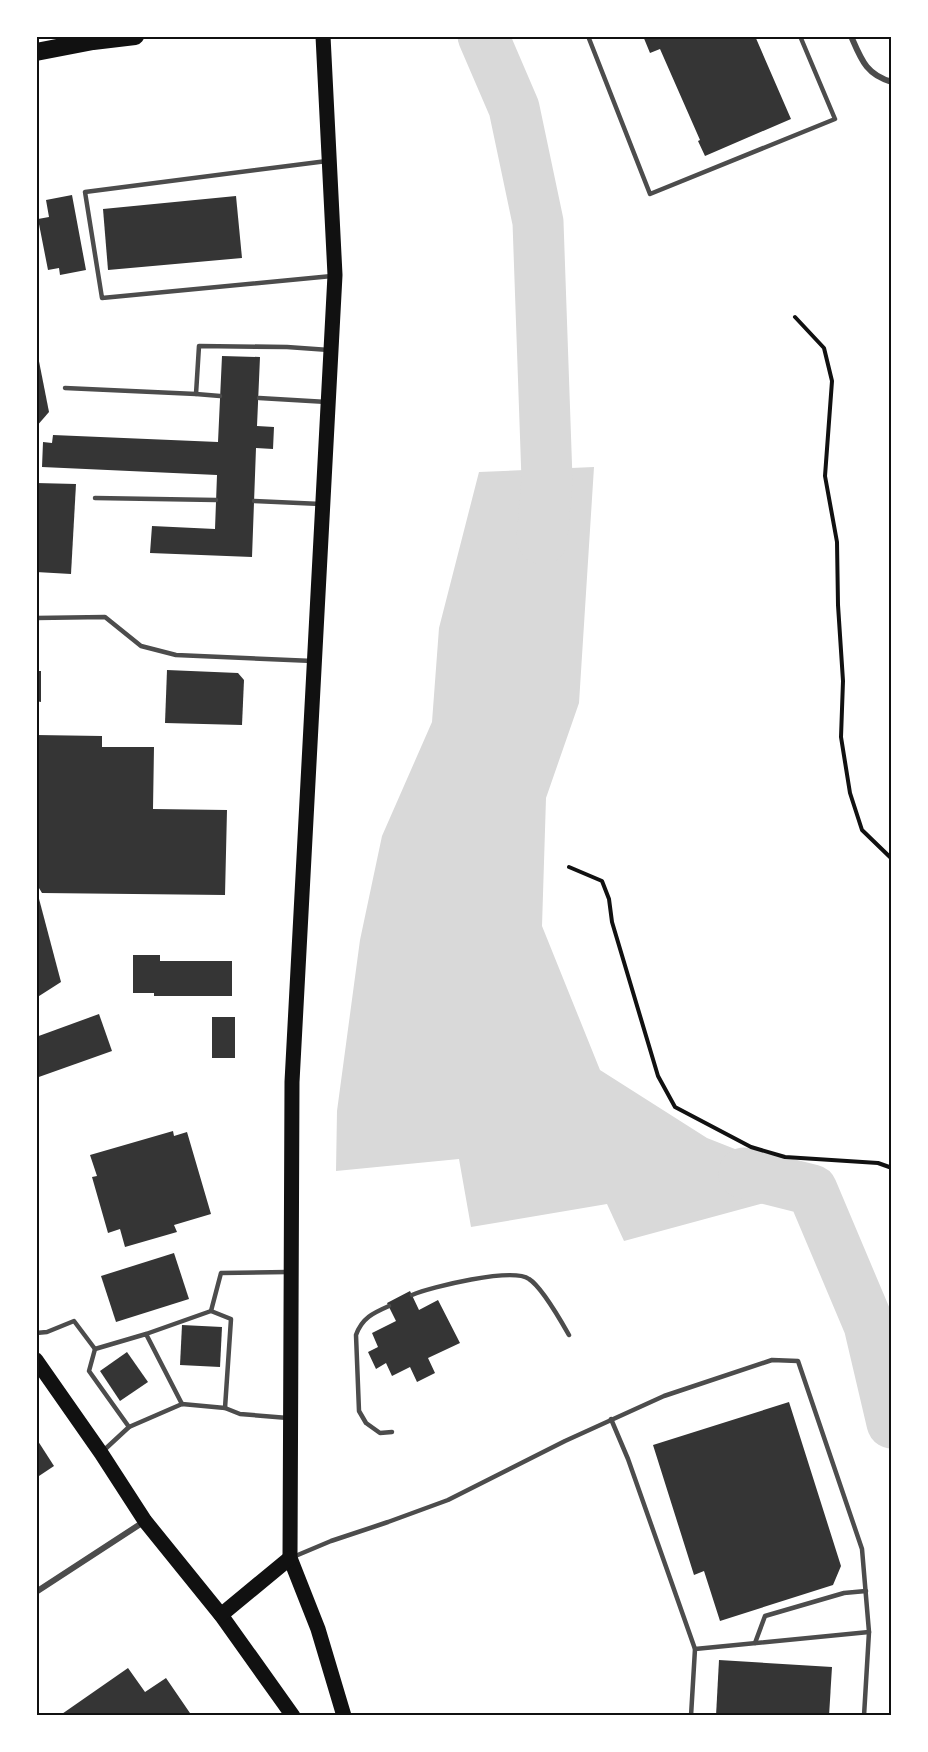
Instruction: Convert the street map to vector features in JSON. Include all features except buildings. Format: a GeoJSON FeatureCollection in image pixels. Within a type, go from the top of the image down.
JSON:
{"type":"FeatureCollection","features":[{"type":"Feature","properties":{"kind":"highway"},"geometry":{"type":"LineString","coordinates":[[36,51],[135,36]]}},
{"type":"Feature","properties":{"kind":"main road"},"geometry":{"type":"LineString","coordinates":[[323,36],[334,275],[324,504],[292,1082],[290,1558],[318,1629],[344,1716]]}},
{"type":"Feature","properties":{"kind":"main road"},"geometry":{"type":"LineString","coordinates":[[36,1360],[145,1521],[221,1615],[293,1716]]}},
{"type":"Feature","properties":{"kind":"main road"},"geometry":{"type":"LineString","coordinates":[[221,1615],[290,1558]]}},
{"type":"Feature","properties":{"kind":"street"},"geometry":{"type":"LineString","coordinates":[[851,36],[861,60],[873,75],[892,82]]}},
{"type":"Feature","properties":{"kind":"street"},"geometry":{"type":"LineString","coordinates":[[36,1592],[145,1521]]}},
{"type":"Feature","properties":{"kind":"lane"},"geometry":{"type":"LineString","coordinates":[[588,36],[650,194],[834,119],[800,36]]}},
{"type":"Feature","properties":{"kind":"lane"},"geometry":{"type":"LineString","coordinates":[[329,161],[85,192],[102,298],[334,275]]}},
{"type":"Feature","properties":{"kind":"lane"},"geometry":{"type":"LineString","coordinates":[[196,394],[198,346],[331,350]]}},
{"type":"Feature","properties":{"kind":"lane"},"geometry":{"type":"LineString","coordinates":[[65,388],[220,396]]}},
{"type":"Feature","properties":{"kind":"lane"},"geometry":{"type":"LineString","coordinates":[[259,398],[329,402]]}},
{"type":"Feature","properties":{"kind":"lane"},"geometry":{"type":"LineString","coordinates":[[95,498],[216,500]]}},
{"type":"Feature","properties":{"kind":"lane"},"geometry":{"type":"LineString","coordinates":[[254,501],[324,504]]}},
{"type":"Feature","properties":{"kind":"lane"},"geometry":{"type":"LineString","coordinates":[[36,618],[105,617],[141,646],[176,655],[315,661]]}},
{"type":"Feature","properties":{"kind":"lane"},"geometry":{"type":"LineString","coordinates":[[210,1311],[221,1273],[292,1272]]}},
{"type":"Feature","properties":{"kind":"lane"},"geometry":{"type":"LineString","coordinates":[[412,1295],[426,1289],[496,1275],[521,1275],[530,1279],[569,1335]]}},
{"type":"Feature","properties":{"kind":"lane"},"geometry":{"type":"LineString","coordinates":[[389,1306],[371,1314],[360,1323],[356,1335],[359,1411],[366,1423],[381,1433],[393,1432]]}},
{"type":"Feature","properties":{"kind":"lane"},"geometry":{"type":"LineString","coordinates":[[95,1350],[210,1311],[231,1319],[225,1408]]}},
{"type":"Feature","properties":{"kind":"lane"},"geometry":{"type":"LineString","coordinates":[[36,1334],[74,1321],[95,1350]]}},
{"type":"Feature","properties":{"kind":"lane"},"geometry":{"type":"LineString","coordinates":[[146,1334],[182,1404]]}},
{"type":"Feature","properties":{"kind":"lane"},"geometry":{"type":"LineString","coordinates":[[95,1350],[89,1371],[129,1427]]}},
{"type":"Feature","properties":{"kind":"lane"},"geometry":{"type":"LineString","coordinates":[[290,1558],[331,1541],[448,1500],[610,1419],[664,1396],[772,1360],[798,1361],[862,1549],[869,1632],[864,1716]]}},
{"type":"Feature","properties":{"kind":"lane"},"geometry":{"type":"LineString","coordinates":[[101,1453],[129,1427],[182,1404],[225,1408],[240,1414],[290,1418]]}},
{"type":"Feature","properties":{"kind":"lane"},"geometry":{"type":"LineString","coordinates":[[610,1419],[628,1459],[695,1649],[691,1716]]}},
{"type":"Feature","properties":{"kind":"lane"},"geometry":{"type":"LineString","coordinates":[[755,1643],[765,1616],[844,1593],[866,1591]]}},
{"type":"Feature","properties":{"kind":"lane"},"geometry":{"type":"LineString","coordinates":[[695,1649],[869,1632]]}},
{"type":"Feature","properties":{"kind":"path"},"geometry":{"type":"LineString","coordinates":[[795,317],[824,348],[832,381],[825,476],[837,542],[843,681],[841,737],[850,793],[862,830],[892,859]]}},
{"type":"Feature","properties":{"kind":"path"},"geometry":{"type":"LineString","coordinates":[[569,867],[602,881],[658,1076],[675,1107],[752,1147],[785,1157],[878,1163],[892,1168]]}},
{"type":"Feature","properties":{"kind":"shaded area"},"geometry":{"type":"Polygon","coordinates":[[[594,467],[579,703],[546,798],[542,926],[600,1070],[707,1138],[831,1187],[812,1190],[624,1241],[607,1204],[471,1227],[459,1159],[336,1171],[337,1111],[360,940],[382,836],[432,722],[439,628],[479,472],[594,467]]]}},
{"type":"Feature","properties":{"kind":"waterway"},"geometry":{"type":"LineString","coordinates":[[483,36],[514,108],[538,222],[547,479],[542,539]]}},
{"type":"Feature","properties":{"kind":"waterway"},"geometry":{"type":"LineString","coordinates":[[744,1173],[812,1190],[869,1325],[892,1423]]}}]}
